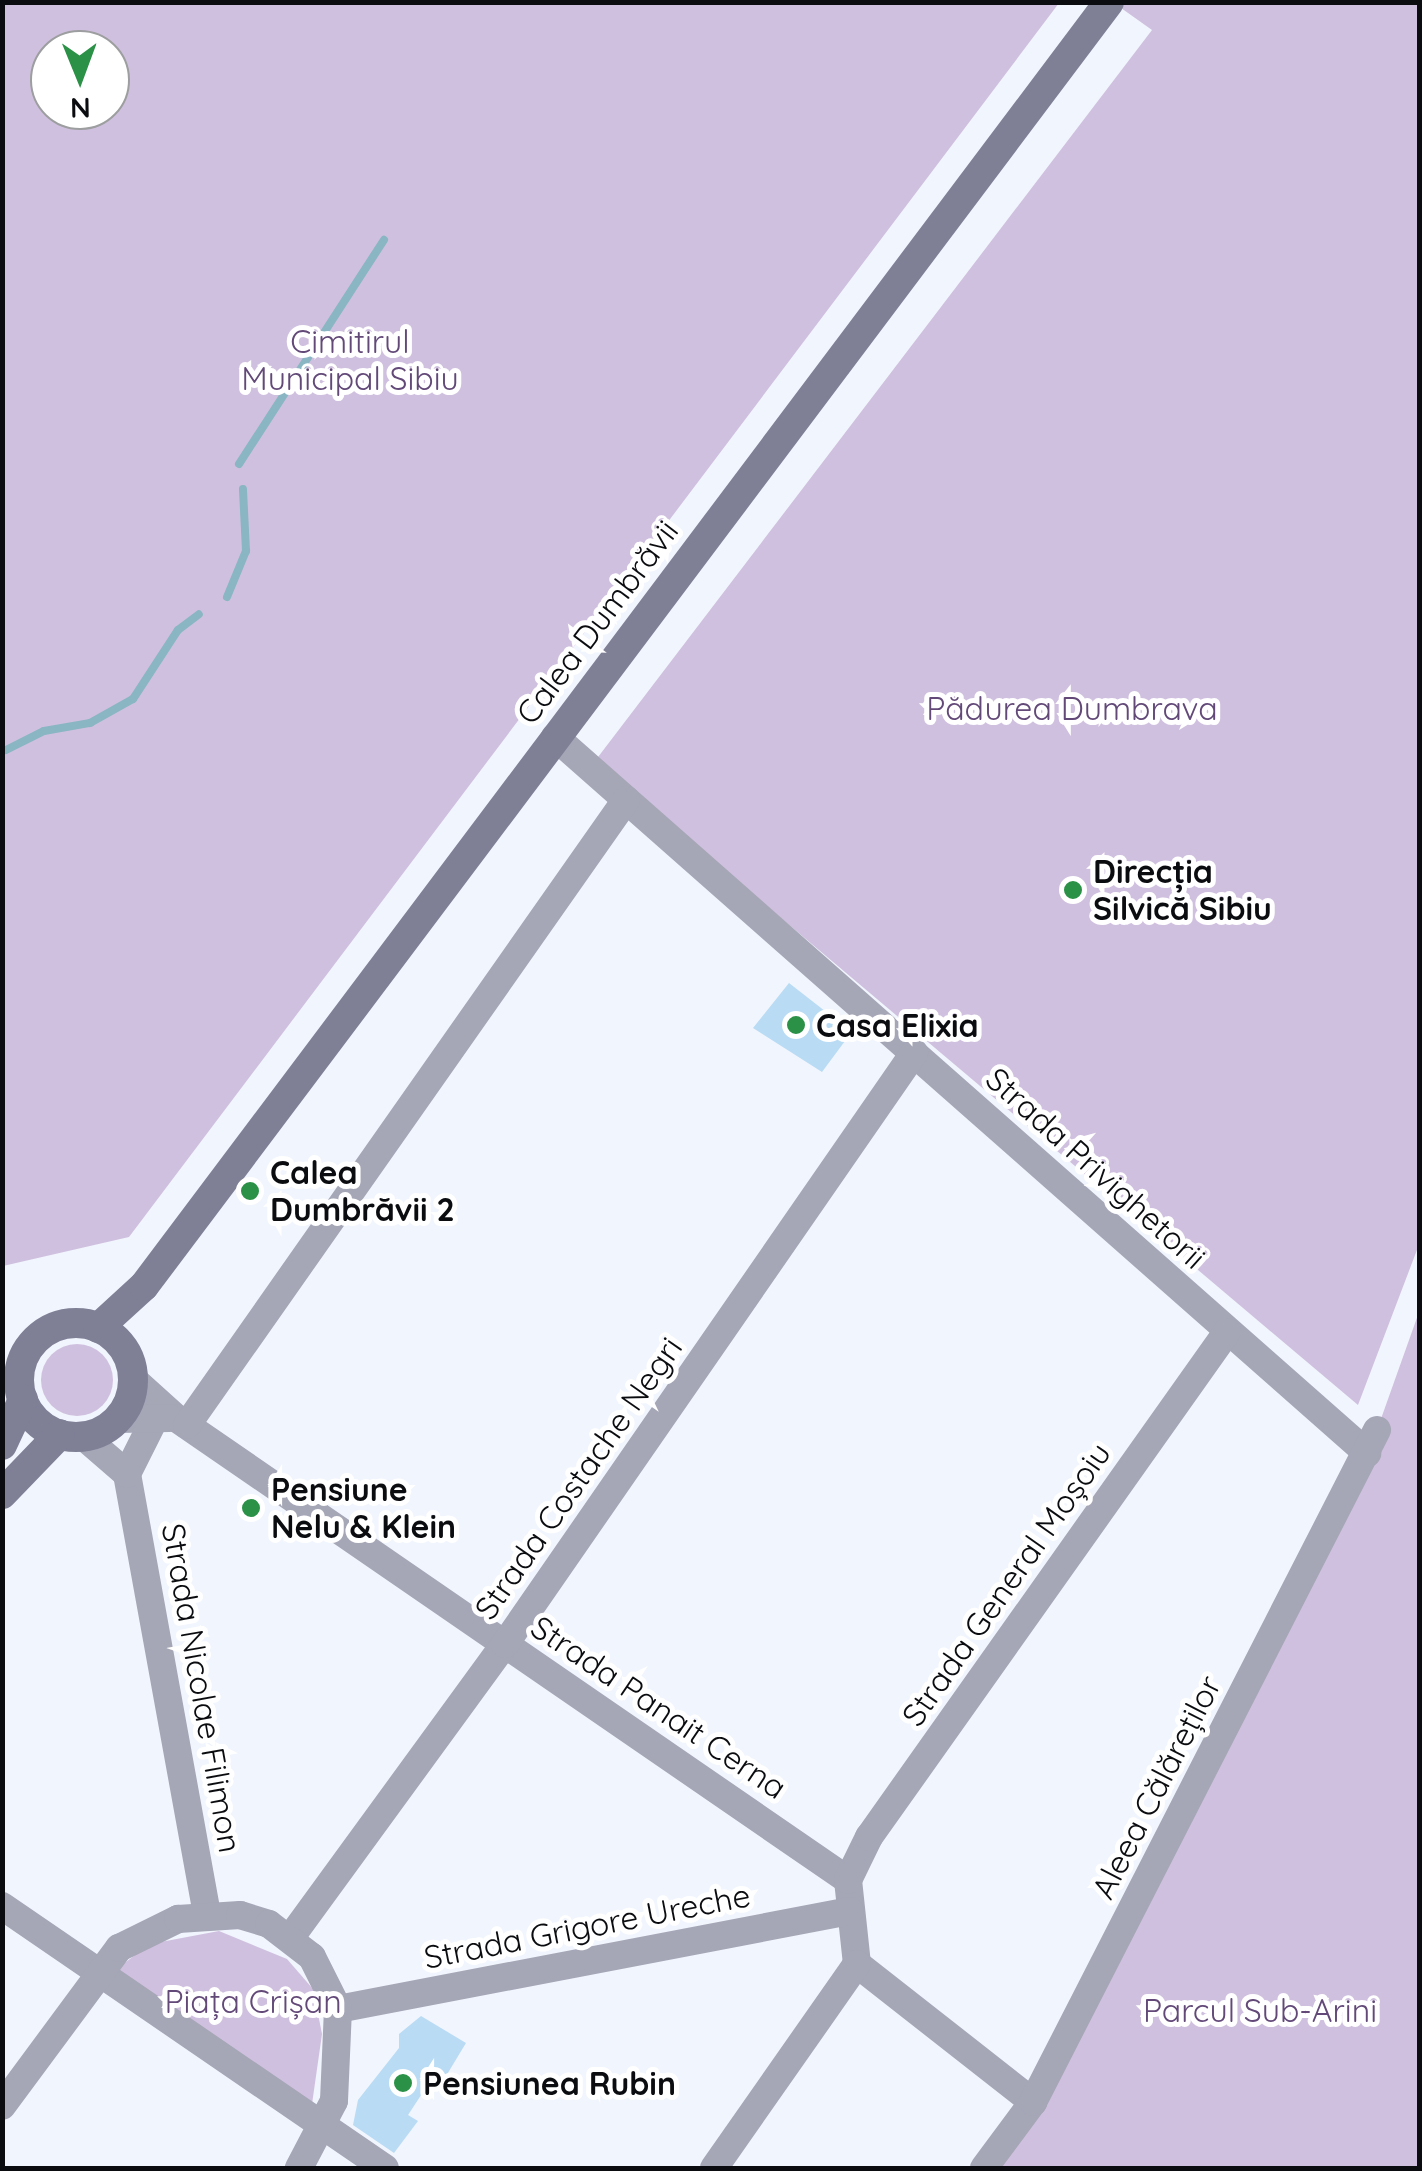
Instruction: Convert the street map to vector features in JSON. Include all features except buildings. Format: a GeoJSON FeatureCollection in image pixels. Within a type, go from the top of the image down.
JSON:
{"type":"FeatureCollection","features":[{"type":"Feature","properties":{"kind":"main road","name":"Calea Dumbrăvii"},"geometry":{"type":"LineString","coordinates":[[110,1337],[144,1286],[1109,2]]}},
{"type":"Feature","properties":{"kind":"main road"},"geometry":{"type":"LineString","coordinates":[[2,1445],[23,1400],[19,1375],[36,1341],[69,1324],[110,1337],[133,1379],[119,1419],[71,1436],[2,1494]]}},
{"type":"Feature","properties":{"kind":"main road"},"geometry":{"type":"LineString","coordinates":[[23,1400],[71,1436]]}},
{"type":"Feature","properties":{"kind":"street","name":"Strada Privighetorii"},"geometry":{"type":"LineString","coordinates":[[555,737],[1228,1332],[1372,1441]]}},
{"type":"Feature","properties":{"kind":"street"},"geometry":{"type":"LineString","coordinates":[[71,1436],[127,1474],[173,1420],[626,800]]}},
{"type":"Feature","properties":{"kind":"street","name":"Strada Costache Negri"},"geometry":{"type":"LineString","coordinates":[[291,1937],[505,1644],[914,1053]]}},
{"type":"Feature","properties":{"kind":"street","name":"Strada General Moșoiu"},"geometry":{"type":"LineString","coordinates":[[848,1880],[870,1837],[1228,1332]]}},
{"type":"Feature","properties":{"kind":"street","name":"Strada Panait Cerna"},"geometry":{"type":"LineString","coordinates":[[133,1379],[173,1420],[848,1880]]}},
{"type":"Feature","properties":{"kind":"street"},"geometry":{"type":"LineString","coordinates":[[119,1419],[173,1420]]}},
{"type":"Feature","properties":{"kind":"street","name":"Aleea Călăreților"},"geometry":{"type":"LineString","coordinates":[[984,2168],[1033,2102],[1372,1441]]}},
{"type":"Feature","properties":{"kind":"street","name":"Strada Nicolae Filimon"},"geometry":{"type":"LineString","coordinates":[[127,1474],[208,1915]]}},
{"type":"Feature","properties":{"kind":"street"},"geometry":{"type":"LineString","coordinates":[[714,2168],[857,1964],[848,1880]]}},
{"type":"Feature","properties":{"kind":"street"},"geometry":{"type":"LineString","coordinates":[[2,1906],[384,2168]]}},
{"type":"Feature","properties":{"kind":"street","name":"Strada Grigore Ureche"},"geometry":{"type":"LineString","coordinates":[[338,2009],[850,1911]]}},
{"type":"Feature","properties":{"kind":"street"},"geometry":{"type":"LineString","coordinates":[[2,2106],[96,1972],[148,1928],[208,1915],[240,1914],[291,1937],[312,1958],[338,2009],[338,2076],[326,2129],[299,2168]]}},
{"type":"Feature","properties":{"kind":"street"},"geometry":{"type":"LineString","coordinates":[[857,1964],[1033,2102]]}},
{"type":"Feature","properties":{"kind":"green space","name":"Cimitirul Municipal Sibiu"},"geometry":{"type":"Polygon","coordinates":[[[3,2],[1059,3],[129,1237],[3,1266],[3,2]]]}},
{"type":"Feature","properties":{"kind":"green space","name":"Pădurea Dumbrava"},"geometry":{"type":"Polygon","coordinates":[[[1114,3],[1419,3],[1420,1242],[1358,1405],[595,761],[1152,30],[1114,3]]]}},
{"type":"Feature","properties":{"kind":"green space","name":"Parcul Sub-Arini"},"geometry":{"type":"Polygon","coordinates":[[[1419,1312],[1419,2168],[984,2168],[1377,1430],[1419,1312]]]}},
{"type":"Feature","properties":{"kind":"green space"},"geometry":{"type":"Polygon","coordinates":[[[77,1344],[102,1355],[113,1380],[102,1405],[77,1416],[52,1405],[41,1380],[52,1355],[77,1344]]]}},
{"type":"Feature","properties":{"kind":"green space","name":"Piața Crișan"},"geometry":{"type":"Polygon","coordinates":[[[219,1931],[287,1959],[313,1989],[322,2034],[312,2104],[111,1973],[150,1944],[219,1931]]]}},
{"type":"Feature","properties":{"kind":"waterway"},"geometry":{"type":"LineString","coordinates":[[239,464],[384,240]]}},
{"type":"Feature","properties":{"kind":"waterway"},"geometry":{"type":"LineString","coordinates":[[227,597],[246,551],[243,489]]}},
{"type":"Feature","properties":{"kind":"waterway"},"geometry":{"type":"LineString","coordinates":[[6,750],[44,731],[90,723],[133,699],[178,630],[199,614]]}},
{"type":"Feature","properties":{"kind":"place","name":"Direcția Silvică Sibiu"},"geometry":{"type":"Point","coordinates":[1073,890]}},
{"type":"Feature","properties":{"kind":"place","name":"Casa Elixia"},"geometry":{"type":"Point","coordinates":[796,1025]}},
{"type":"Feature","properties":{"kind":"place","name":"Calea Dumbrăvii 2"},"geometry":{"type":"Point","coordinates":[250,1191]}},
{"type":"Feature","properties":{"kind":"place","name":"Pensiune Nelu & Klein"},"geometry":{"type":"Point","coordinates":[251,1508]}},
{"type":"Feature","properties":{"kind":"place","name":"Pensiunea Rubin"},"geometry":{"type":"Point","coordinates":[403,2083]}}]}
